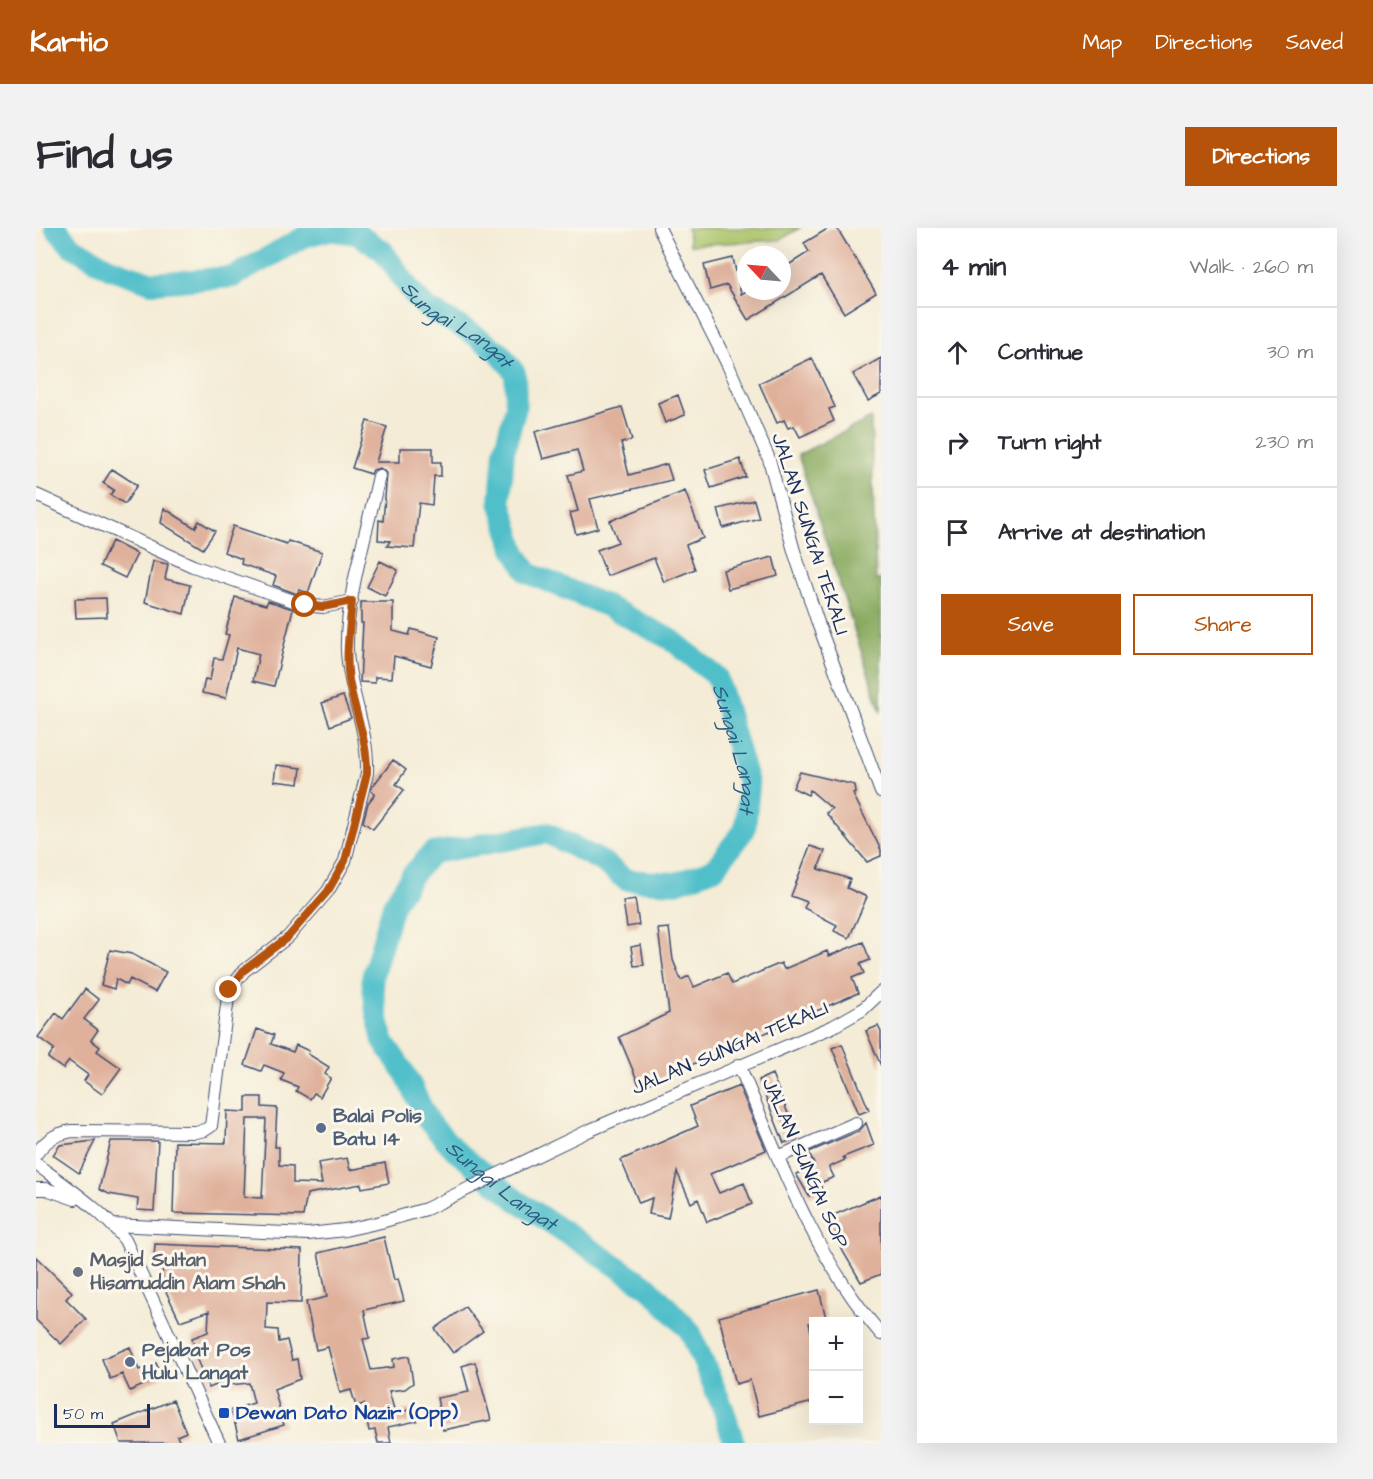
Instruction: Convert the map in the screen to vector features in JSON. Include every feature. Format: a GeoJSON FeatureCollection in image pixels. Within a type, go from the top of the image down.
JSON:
{"type":"FeatureCollection","features":[{"type":"Feature","properties":{"kind":"street","name":"JALAN SUNGAI TEKALI"},"geometry":{"type":"LineString","coordinates":[[659,228],[728,365],[769,459],[794,551],[819,626],[881,792]]}},
{"type":"Feature","properties":{"kind":"street"},"geometry":{"type":"LineString","coordinates":[[36,1154],[45,1141],[57,1134],[72,1131],[195,1132],[211,1126],[229,990],[243,971],[288,937],[328,891],[345,861],[367,773],[368,758],[349,680],[347,648],[352,601],[379,476]]}},
{"type":"Feature","properties":{"kind":"street"},"geometry":{"type":"LineString","coordinates":[[36,495],[193,566],[305,605],[323,607],[352,601]]}},
{"type":"Feature","properties":{"kind":"street","name":"JALAN SUNGAI TEKALI"},"geometry":{"type":"LineString","coordinates":[[113,1225],[308,1234],[345,1230],[426,1209],[588,1131],[832,1027],[862,1010],[881,992]]}},
{"type":"Feature","properties":{"kind":"street","name":"JALAN SUNGAI SOP"},"geometry":{"type":"LineString","coordinates":[[739,1065],[796,1200],[828,1262],[881,1334]]}},
{"type":"Feature","properties":{"kind":"street"},"geometry":{"type":"LineString","coordinates":[[778,1157],[856,1123]]}},
{"type":"Feature","properties":{"kind":"street"},"geometry":{"type":"LineString","coordinates":[[36,1164],[113,1225],[131,1253],[219,1443]]}},
{"type":"Feature","properties":{"kind":"street"},"geometry":{"type":"LineString","coordinates":[[36,1189],[46,1189],[70,1196],[113,1225]]}},
{"type":"Feature","properties":{"kind":"green space"},"geometry":{"type":"Polygon","coordinates":[[[687,228],[800,228],[780,240],[690,245],[687,228]]]}},
{"type":"Feature","properties":{"kind":"green space"},"geometry":{"type":"Polygon","coordinates":[[[871,418],[876,581],[881,579],[881,713],[798,455],[871,418]]]}},
{"type":"Feature","properties":{"kind":"building"},"geometry":{"type":"Polygon","coordinates":[[[829,228],[837,228],[876,293],[844,313],[821,275],[791,293],[791,263],[809,252],[804,243],[829,228]]]}},
{"type":"Feature","properties":{"kind":"building"},"geometry":{"type":"Polygon","coordinates":[[[733,258],[737,276],[737,300],[780,300],[748,320],[727,285],[710,290],[704,265],[733,258]]]}},
{"type":"Feature","properties":{"kind":"building"},"geometry":{"type":"Polygon","coordinates":[[[812,358],[835,407],[829,409],[834,421],[800,437],[794,426],[788,428],[784,420],[777,423],[759,383],[812,358]]]}},
{"type":"Feature","properties":{"kind":"building"},"geometry":{"type":"Polygon","coordinates":[[[881,358],[881,394],[868,401],[853,374],[881,358]]]}},
{"type":"Feature","properties":{"kind":"building"},"geometry":{"type":"Polygon","coordinates":[[[678,395],[685,415],[665,423],[658,403],[678,395]]]}},
{"type":"Feature","properties":{"kind":"building"},"geometry":{"type":"Polygon","coordinates":[[[622,407],[632,440],[621,443],[629,475],[667,464],[672,480],[590,499],[598,528],[576,534],[570,513],[578,511],[568,475],[583,471],[577,450],[543,459],[535,432],[622,407]]]}},
{"type":"Feature","properties":{"kind":"building"},"geometry":{"type":"Polygon","coordinates":[[[367,421],[387,427],[376,462],[400,462],[400,448],[433,448],[433,462],[441,462],[441,476],[434,476],[432,505],[419,503],[414,548],[387,546],[390,541],[378,540],[379,520],[383,521],[387,473],[380,468],[373,470],[371,474],[352,468],[367,421]]]}},
{"type":"Feature","properties":{"kind":"building"},"geometry":{"type":"Polygon","coordinates":[[[740,459],[746,477],[711,488],[705,470],[740,459]]]}},
{"type":"Feature","properties":{"kind":"building"},"geometry":{"type":"Polygon","coordinates":[[[112,469],[137,485],[125,504],[110,495],[114,490],[103,483],[112,469]]]}},
{"type":"Feature","properties":{"kind":"building"},"geometry":{"type":"Polygon","coordinates":[[[685,491],[703,538],[686,545],[695,569],[664,582],[654,558],[607,576],[597,550],[618,542],[610,521],[685,491]]]}},
{"type":"Feature","properties":{"kind":"building"},"geometry":{"type":"Polygon","coordinates":[[[754,500],[759,518],[723,528],[718,509],[754,500]]]}},
{"type":"Feature","properties":{"kind":"building"},"geometry":{"type":"Polygon","coordinates":[[[164,508],[195,528],[199,521],[215,531],[203,549],[161,523],[164,508]]]}},
{"type":"Feature","properties":{"kind":"building"},"geometry":{"type":"Polygon","coordinates":[[[233,526],[287,544],[288,541],[322,552],[308,593],[299,590],[297,594],[273,585],[276,576],[241,564],[242,559],[224,552],[233,526]]]}},
{"type":"Feature","properties":{"kind":"building"},"geometry":{"type":"Polygon","coordinates":[[[112,541],[137,554],[125,578],[100,566],[112,541]]]}},
{"type":"Feature","properties":{"kind":"building"},"geometry":{"type":"Polygon","coordinates":[[[773,557],[778,576],[728,589],[723,570],[773,557]]]}},
{"type":"Feature","properties":{"kind":"building"},"geometry":{"type":"Polygon","coordinates":[[[153,561],[168,564],[165,579],[190,585],[184,614],[145,602],[153,561]]]}},
{"type":"Feature","properties":{"kind":"building"},"geometry":{"type":"Polygon","coordinates":[[[380,561],[398,570],[385,596],[367,587],[380,561]]]}},
{"type":"Feature","properties":{"kind":"building"},"geometry":{"type":"Polygon","coordinates":[[[235,597],[266,605],[268,601],[293,609],[274,686],[253,681],[259,654],[237,648],[226,698],[202,693],[205,679],[210,680],[214,658],[222,659],[229,635],[225,634],[235,597]]]}},
{"type":"Feature","properties":{"kind":"building"},"geometry":{"type":"Polygon","coordinates":[[[106,598],[107,617],[76,618],[75,599],[106,598]]]}},
{"type":"Feature","properties":{"kind":"building"},"geometry":{"type":"Polygon","coordinates":[[[361,602],[393,602],[393,631],[409,635],[411,629],[439,637],[431,666],[394,656],[392,678],[375,677],[375,683],[360,682],[363,623],[361,623],[361,602]]]}},
{"type":"Feature","properties":{"kind":"building"},"geometry":{"type":"Polygon","coordinates":[[[343,696],[351,718],[330,726],[322,703],[343,696]]]}},
{"type":"Feature","properties":{"kind":"building"},"geometry":{"type":"Polygon","coordinates":[[[393,760],[406,770],[396,784],[404,790],[373,829],[363,822],[368,803],[375,794],[371,791],[372,787],[393,760]]]}},
{"type":"Feature","properties":{"kind":"building"},"geometry":{"type":"Polygon","coordinates":[[[276,765],[301,768],[299,784],[274,781],[276,765]]]}},
{"type":"Feature","properties":{"kind":"building"},"geometry":{"type":"Polygon","coordinates":[[[800,772],[855,785],[856,793],[853,794],[881,850],[881,856],[867,862],[826,813],[832,809],[810,790],[808,795],[793,788],[800,772]]]}},
{"type":"Feature","properties":{"kind":"building"},"geometry":{"type":"Polygon","coordinates":[[[810,846],[825,851],[818,869],[850,879],[847,888],[867,897],[849,938],[834,931],[837,925],[804,908],[807,902],[791,896],[810,846]]]}},
{"type":"Feature","properties":{"kind":"building"},"geometry":{"type":"Polygon","coordinates":[[[635,899],[639,925],[627,927],[623,901],[635,899]]]}},
{"type":"Feature","properties":{"kind":"building"},"geometry":{"type":"Polygon","coordinates":[[[669,928],[673,960],[681,980],[689,976],[694,987],[727,973],[732,984],[781,963],[784,969],[827,951],[829,956],[863,942],[870,960],[860,964],[864,973],[852,978],[858,993],[640,1087],[619,1037],[669,1013],[658,929],[669,928]]]}},
{"type":"Feature","properties":{"kind":"building"},"geometry":{"type":"Polygon","coordinates":[[[641,945],[644,965],[634,966],[631,947],[641,945]]]}},
{"type":"Feature","properties":{"kind":"building"},"geometry":{"type":"Polygon","coordinates":[[[110,950],[132,954],[166,972],[155,992],[130,979],[127,985],[116,979],[114,989],[101,985],[110,950]]]}},
{"type":"Feature","properties":{"kind":"building"},"geometry":{"type":"Polygon","coordinates":[[[85,989],[99,1000],[84,1019],[98,1030],[91,1040],[100,1047],[97,1051],[121,1068],[102,1094],[84,1081],[88,1075],[69,1061],[63,1069],[48,1058],[54,1049],[38,1037],[56,1013],[63,1019],[85,989]]]}},
{"type":"Feature","properties":{"kind":"building"},"geometry":{"type":"Polygon","coordinates":[[[878,1026],[881,1032],[881,1066],[866,1031],[878,1026]]]}},
{"type":"Feature","properties":{"kind":"building"},"geometry":{"type":"Polygon","coordinates":[[[257,1029],[274,1035],[271,1044],[293,1052],[296,1045],[309,1051],[308,1054],[329,1067],[325,1074],[331,1078],[320,1097],[314,1093],[310,1099],[296,1091],[298,1087],[281,1080],[284,1073],[264,1065],[261,1071],[245,1065],[257,1029]]]}},
{"type":"Feature","properties":{"kind":"building"},"geometry":{"type":"Polygon","coordinates":[[[842,1044],[869,1110],[859,1114],[832,1048],[842,1044]]]}},
{"type":"Feature","properties":{"kind":"building"},"geometry":{"type":"Polygon","coordinates":[[[772,1074],[798,1138],[784,1143],[759,1080],[772,1074]]]}},
{"type":"Feature","properties":{"kind":"building"},"geometry":{"type":"Polygon","coordinates":[[[739,1086],[766,1150],[710,1174],[719,1193],[744,1183],[752,1204],[707,1222],[698,1199],[691,1203],[677,1172],[668,1218],[649,1214],[652,1198],[639,1203],[621,1160],[698,1126],[690,1106],[739,1086]]]}},
{"type":"Feature","properties":{"kind":"building"},"geometry":{"type":"Polygon","coordinates":[[[246,1097],[262,1097],[262,1107],[277,1108],[275,1147],[279,1147],[279,1165],[293,1166],[293,1183],[322,1184],[318,1163],[347,1158],[350,1170],[385,1163],[389,1183],[362,1188],[361,1184],[307,1194],[303,1216],[173,1213],[175,1142],[226,1143],[227,1111],[246,1112],[246,1097]],[[247,1119],[244,1197],[262,1198],[266,1119],[247,1119]]]}},
{"type":"Feature","properties":{"kind":"building"},"geometry":{"type":"Polygon","coordinates":[[[866,1123],[874,1145],[843,1157],[845,1160],[829,1167],[834,1177],[820,1183],[822,1190],[809,1196],[796,1174],[815,1166],[809,1152],[859,1131],[866,1123]]]}},
{"type":"Feature","properties":{"kind":"building"},"geometry":{"type":"Polygon","coordinates":[[[95,1141],[79,1173],[53,1155],[60,1145],[95,1141]]]}},
{"type":"Feature","properties":{"kind":"building"},"geometry":{"type":"Polygon","coordinates":[[[111,1141],[158,1141],[154,1211],[137,1210],[138,1199],[109,1194],[99,1189],[111,1141]]]}},
{"type":"Feature","properties":{"kind":"building"},"geometry":{"type":"Polygon","coordinates":[[[881,1195],[881,1274],[861,1282],[824,1219],[881,1195]]]}},
{"type":"Feature","properties":{"kind":"building"},"geometry":{"type":"Polygon","coordinates":[[[384,1237],[394,1280],[398,1279],[404,1301],[364,1310],[370,1338],[363,1339],[371,1370],[394,1367],[393,1359],[409,1356],[413,1383],[405,1389],[389,1391],[395,1413],[414,1409],[417,1421],[388,1427],[391,1443],[378,1443],[375,1430],[369,1431],[364,1404],[356,1406],[351,1390],[340,1393],[328,1347],[316,1350],[306,1302],[327,1297],[318,1253],[384,1237]]]}},
{"type":"Feature","properties":{"kind":"building"},"geometry":{"type":"Polygon","coordinates":[[[155,1244],[302,1250],[301,1303],[267,1302],[266,1329],[278,1330],[279,1342],[287,1340],[292,1360],[297,1359],[300,1379],[274,1389],[284,1425],[239,1439],[231,1410],[254,1403],[249,1383],[229,1385],[228,1380],[209,1388],[197,1360],[192,1338],[208,1332],[209,1311],[180,1321],[162,1283],[163,1259],[154,1259],[155,1244]]]}},
{"type":"Feature","properties":{"kind":"building"},"geometry":{"type":"Polygon","coordinates":[[[36,1257],[72,1292],[66,1299],[86,1319],[61,1344],[36,1320],[36,1257]]]}},
{"type":"Feature","properties":{"kind":"building"},"geometry":{"type":"Polygon","coordinates":[[[819,1290],[826,1317],[809,1317],[809,1403],[759,1416],[750,1380],[736,1384],[719,1317],[819,1290]]]}},
{"type":"Feature","properties":{"kind":"building"},"geometry":{"type":"Polygon","coordinates":[[[465,1307],[483,1331],[453,1353],[435,1329],[465,1307]]]}},
{"type":"Feature","properties":{"kind":"building"},"geometry":{"type":"Polygon","coordinates":[[[130,1347],[139,1370],[156,1363],[162,1377],[130,1391],[122,1374],[110,1379],[102,1359],[130,1347]]]}},
{"type":"Feature","properties":{"kind":"building"},"geometry":{"type":"Polygon","coordinates":[[[475,1362],[491,1420],[443,1430],[437,1398],[469,1392],[462,1366],[475,1362]]]}},
{"type":"Feature","properties":{"kind":"building"},"geometry":{"type":"Polygon","coordinates":[[[173,1400],[186,1432],[177,1436],[180,1443],[121,1443],[114,1424],[173,1400]]]}},
{"type":"Feature","properties":{"kind":"waterway","name":"Sungai Langat"},"geometry":{"type":"LineString","coordinates":[[55,228],[71,246],[109,268],[152,283],[233,277],[304,237],[329,230],[357,234],[383,251],[414,295],[427,308],[475,335],[499,352],[515,373],[516,407],[504,451],[500,501],[515,551],[528,573],[607,606],[672,640],[717,677],[749,786],[745,829],[714,869],[676,883],[626,880],[603,862],[547,833],[432,853],[412,875],[393,905],[372,978],[383,1041],[406,1075],[428,1121],[456,1151],[516,1200],[648,1287],[690,1331],[723,1408],[734,1443]]}},
{"type":"Feature","properties":{"kind":"place","name":"Balai Polis Batu 14"},"geometry":{"type":"Point","coordinates":[321,1128]}},
{"type":"Feature","properties":{"kind":"place","name":"Masjid Sultan Hisamuddin Alam Shah"},"geometry":{"type":"Point","coordinates":[78,1272]}},
{"type":"Feature","properties":{"kind":"place","name":"Pejabat Pos Hulu Langat"},"geometry":{"type":"Point","coordinates":[130,1362]}},
{"type":"Feature","properties":{"kind":"place","name":"Dewan Dato Nazir (Opp)"},"geometry":{"type":"Point","coordinates":[224,1413]}},
{"type":"Feature","properties":{"kind":"route"},"geometry":{"type":"LineString","coordinates":[[229,990],[243,971],[288,937],[328,891],[345,861],[367,773],[368,758],[349,680],[347,648],[352,601],[323,607],[305,605]]}}]}
